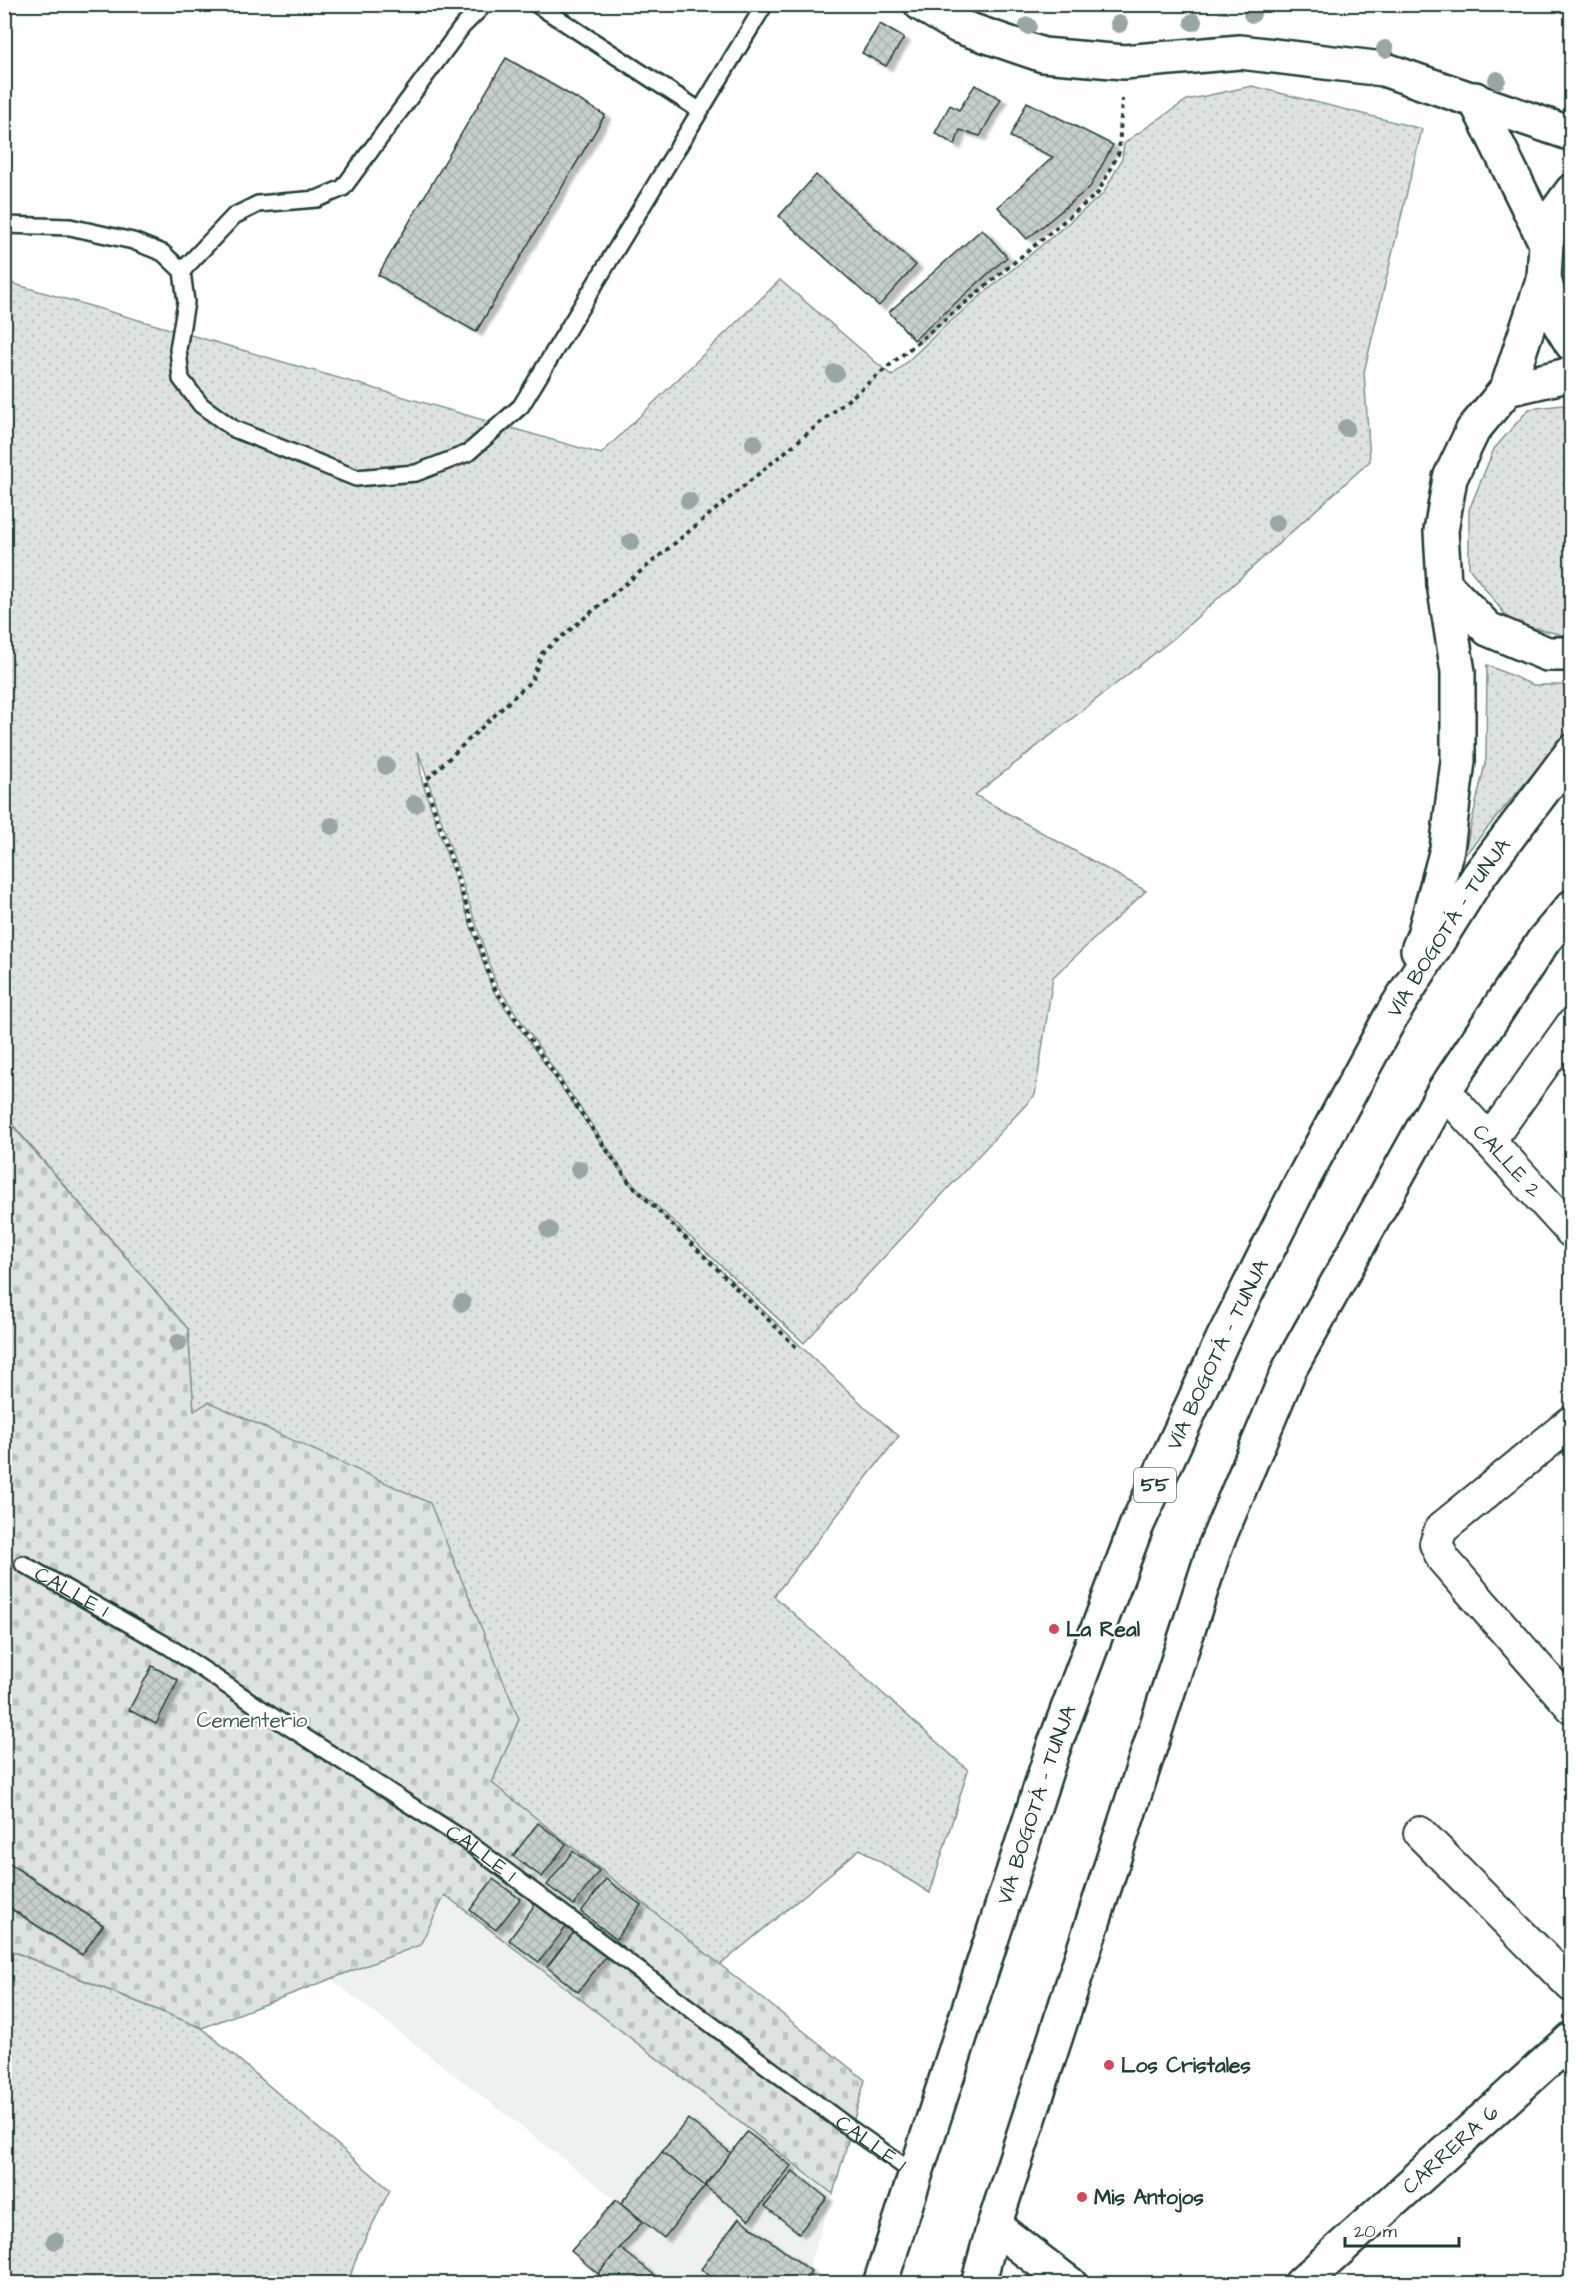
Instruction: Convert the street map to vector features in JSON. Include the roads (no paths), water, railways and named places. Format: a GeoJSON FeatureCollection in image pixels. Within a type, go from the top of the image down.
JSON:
{"type":"FeatureCollection","features":[{"type":"Feature","properties":{"kind":"main road"},"geometry":{"type":"LineString","coordinates":[[921,4],[958,26],[1043,55],[1124,62],[1240,52],[1383,69],[1572,134]]}},
{"type":"Feature","properties":{"kind":"main road"},"geometry":{"type":"LineString","coordinates":[[1475,99],[1546,243]]}},
{"type":"Feature","properties":{"kind":"main road"},"geometry":{"type":"LineString","coordinates":[[1390,1018],[1424,935],[1447,849],[1458,761],[1458,672],[1444,584],[1441,531],[1450,478],[1473,430],[1507,389],[1544,278],[1546,243],[1556,213],[1572,191]]}},
{"type":"Feature","properties":{"kind":"main road"},"geometry":{"type":"LineString","coordinates":[[1544,278],[1552,313],[1572,344]]}},
{"type":"Feature","properties":{"kind":"main road"},"geometry":{"type":"LineString","coordinates":[[1507,389],[1572,374]]}},
{"type":"Feature","properties":{"kind":"main road"},"geometry":{"type":"LineString","coordinates":[[1444,584],[1488,629],[1547,654],[1572,654]]}},
{"type":"Feature","properties":{"kind":"main road","name":"VÍA BOGOTÁ - TUNJA"},"geometry":{"type":"LineString","coordinates":[[880,2283],[1053,1749],[1136,1527],[1223,1339],[1275,1235],[1390,1018],[1478,877],[1572,752]]}},
{"type":"Feature","properties":{"kind":"main road"},"geometry":{"type":"LineString","coordinates":[[978,2283],[994,2226],[1215,1547],[1290,1368],[1444,1091],[1544,940],[1572,907]]}},
{"type":"Feature","properties":{"kind":"main road","name":"CARRERA 6"},"geometry":{"type":"LineString","coordinates":[[1301,2283],[1572,2039]]}},
{"type":"Feature","properties":{"kind":"main road"},"geometry":{"type":"LineString","coordinates":[[994,2226],[1070,2283]]}},
{"type":"Feature","properties":{"kind":"street"},"geometry":{"type":"LineString","coordinates":[[1489,1141],[1572,1025]]}},
{"type":"Feature","properties":{"kind":"street","name":"CALLE 2"},"geometry":{"type":"LineString","coordinates":[[1444,1091],[1572,1232]]}},
{"type":"Feature","properties":{"kind":"street"},"geometry":{"type":"LineString","coordinates":[[1572,1422],[1441,1529],[1436,1544],[1443,1559],[1572,1707]]}},
{"type":"Feature","properties":{"kind":"street"},"geometry":{"type":"LineString","coordinates":[[1420,1833],[1572,1986]]}},
{"type":"Feature","properties":{"kind":"lane"},"geometry":{"type":"LineString","coordinates":[[182,271],[234,216],[258,204],[317,199],[343,188],[462,27],[485,4]]}},
{"type":"Feature","properties":{"kind":"lane"},"geometry":{"type":"LineString","coordinates":[[536,4],[699,110]]}},
{"type":"Feature","properties":{"kind":"lane"},"geometry":{"type":"LineString","coordinates":[[4,225],[70,227],[133,241],[163,253],[182,271],[186,302],[178,348],[182,379],[201,405],[234,429],[356,478],[416,473],[468,453],[521,406],[765,4]]}},
{"type":"Feature","properties":{"kind":"lane","name":"CALLE 1"},"geometry":{"type":"LineString","coordinates":[[23,1564],[168,1646],[466,1841],[915,2174]]}},
{"type":"Feature","properties":{"kind":"place","name":"La Real"},"geometry":{"type":"Point","coordinates":[1054,1629]}},
{"type":"Feature","properties":{"kind":"place","name":"Los Cristales"},"geometry":{"type":"Point","coordinates":[1109,2065]}},
{"type":"Feature","properties":{"kind":"place","name":"Mis Antojos"},"geometry":{"type":"Point","coordinates":[1082,2197]}},
{"type":"Feature","properties":{"kind":"park label","name":"Cementerio"},"geometry":{"type":"Point","coordinates":[252,1720]}}]}
